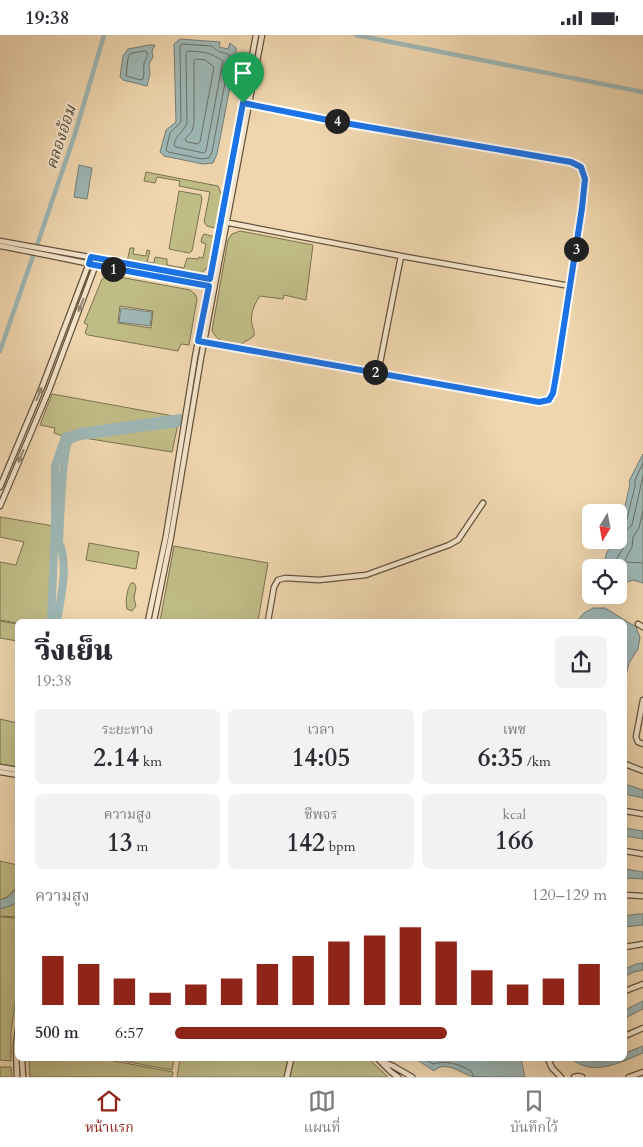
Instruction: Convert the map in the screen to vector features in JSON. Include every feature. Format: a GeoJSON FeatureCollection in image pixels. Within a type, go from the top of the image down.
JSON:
{"type":"FeatureCollection","features":[{"type":"Feature","properties":{"kind":"street"},"geometry":{"type":"LineString","coordinates":[[148,619],[166,536],[246,103],[256,35]]}},
{"type":"Feature","properties":{"kind":"street"},"geometry":{"type":"LineString","coordinates":[[246,103],[262,35]]}},
{"type":"Feature","properties":{"kind":"street"},"geometry":{"type":"LineString","coordinates":[[201,342],[539,402],[549,400],[553,393],[585,179],[583,170],[577,164],[333,121],[246,103]]}},
{"type":"Feature","properties":{"kind":"street"},"geometry":{"type":"LineString","coordinates":[[224,222],[570,286]]}},
{"type":"Feature","properties":{"kind":"street"},"geometry":{"type":"LineString","coordinates":[[0,241],[213,279]]}},
{"type":"Feature","properties":{"kind":"street"},"geometry":{"type":"LineString","coordinates":[[0,246],[211,287]]}},
{"type":"Feature","properties":{"kind":"street"},"geometry":{"type":"LineString","coordinates":[[378,373],[401,256]]}},
{"type":"Feature","properties":{"kind":"street"},"geometry":{"type":"LineString","coordinates":[[0,487],[42,387],[91,257]]}},
{"type":"Feature","properties":{"kind":"street"},"geometry":{"type":"LineString","coordinates":[[0,506],[49,390],[98,259]]}},
{"type":"Feature","properties":{"kind":"street"},"geometry":{"type":"LineString","coordinates":[[154,619],[171,537],[201,342]]}},
{"type":"Feature","properties":{"kind":"street"},"geometry":{"type":"LineString","coordinates":[[268,619],[274,587],[278,580],[285,578],[319,579],[366,575],[449,545],[458,540],[483,503]]}},
{"type":"Feature","properties":{"kind":"street"},"geometry":{"type":"LineString","coordinates":[[643,700],[636,737],[638,742],[643,744]]}},
{"type":"Feature","properties":{"kind":"street"},"geometry":{"type":"LineString","coordinates":[[627,765],[643,771]]}},
{"type":"Feature","properties":{"kind":"street"},"geometry":{"type":"LineString","coordinates":[[0,767],[15,770]]}},
{"type":"Feature","properties":{"kind":"street"},"geometry":{"type":"LineString","coordinates":[[0,772],[15,774]]}},
{"type":"Feature","properties":{"kind":"street"},"geometry":{"type":"LineString","coordinates":[[627,811],[643,814]]}},
{"type":"Feature","properties":{"kind":"street"},"geometry":{"type":"LineString","coordinates":[[627,851],[643,855]]}},
{"type":"Feature","properties":{"kind":"street"},"geometry":{"type":"LineString","coordinates":[[627,895],[643,896]]}},
{"type":"Feature","properties":{"kind":"street"},"geometry":{"type":"LineString","coordinates":[[627,947],[643,944]]}},
{"type":"Feature","properties":{"kind":"street"},"geometry":{"type":"LineString","coordinates":[[627,990],[643,984]]}},
{"type":"Feature","properties":{"kind":"street"},"geometry":{"type":"LineString","coordinates":[[627,1035],[643,1028]]}},
{"type":"Feature","properties":{"kind":"street"},"geometry":{"type":"LineString","coordinates":[[16,1061],[17,1077]]}},
{"type":"Feature","properties":{"kind":"street"},"geometry":{"type":"LineString","coordinates":[[22,1061],[23,1077]]}},
{"type":"Feature","properties":{"kind":"street"},"geometry":{"type":"LineString","coordinates":[[287,1077],[291,1061]]}},
{"type":"Feature","properties":{"kind":"street"},"geometry":{"type":"LineString","coordinates":[[380,1061],[398,1077]]}},
{"type":"Feature","properties":{"kind":"street"},"geometry":{"type":"LineString","coordinates":[[381,1061],[412,1077]]}},
{"type":"Feature","properties":{"kind":"street"},"geometry":{"type":"LineString","coordinates":[[549,1061],[552,1069],[561,1077]]}},
{"type":"Feature","properties":{"kind":"street"},"geometry":{"type":"LineString","coordinates":[[628,1077],[643,1071]]}},
{"type":"Feature","properties":{"kind":"street"},"geometry":{"type":"LineString","coordinates":[[574,1077],[578,1075],[582,1077]]}},
{"type":"Feature","properties":{"kind":"shaded area"},"geometry":{"type":"Polygon","coordinates":[[[146,172],[218,186],[222,196],[215,228],[207,226],[204,222],[210,192],[179,186],[180,181],[157,177],[155,183],[144,181],[146,172]]]}},
{"type":"Feature","properties":{"kind":"shaded area"},"geometry":{"type":"Polygon","coordinates":[[[179,191],[201,195],[202,199],[192,251],[189,253],[169,249],[179,191]]]}},
{"type":"Feature","properties":{"kind":"shaded area"},"geometry":{"type":"Polygon","coordinates":[[[240,231],[313,245],[306,300],[284,295],[283,299],[260,296],[252,313],[254,336],[240,345],[220,340],[212,330],[228,240],[232,234],[240,231]]]}},
{"type":"Feature","properties":{"kind":"shaded area"},"geometry":{"type":"Polygon","coordinates":[[[204,234],[215,237],[209,264],[203,272],[198,274],[127,262],[130,248],[134,248],[133,254],[146,256],[147,250],[150,251],[147,262],[154,263],[155,257],[167,259],[167,265],[184,268],[187,258],[203,258],[206,244],[201,242],[204,234]]]}},
{"type":"Feature","properties":{"kind":"shaded area"},"geometry":{"type":"Polygon","coordinates":[[[107,276],[114,276],[190,290],[197,299],[189,345],[181,344],[178,351],[85,333],[88,325],[84,323],[102,279],[107,276]],[[120,306],[118,323],[151,328],[153,311],[120,306]]]}},
{"type":"Feature","properties":{"kind":"shaded area"},"geometry":{"type":"Polygon","coordinates":[[[52,394],[179,417],[82,431],[65,437],[54,433],[55,428],[40,425],[52,394]]]}},
{"type":"Feature","properties":{"kind":"shaded area"},"geometry":{"type":"Polygon","coordinates":[[[178,424],[172,452],[84,438],[73,439],[66,444],[69,440],[79,435],[178,424]]]}},
{"type":"Feature","properties":{"kind":"shaded area"},"geometry":{"type":"Polygon","coordinates":[[[0,517],[54,526],[50,619],[15,619],[15,623],[0,620],[0,562],[16,565],[24,542],[0,537],[0,517]]]}},
{"type":"Feature","properties":{"kind":"shaded area"},"geometry":{"type":"Polygon","coordinates":[[[89,543],[139,552],[136,569],[86,560],[89,543]]]}},
{"type":"Feature","properties":{"kind":"shaded area"},"geometry":{"type":"Polygon","coordinates":[[[174,546],[268,563],[258,619],[160,619],[174,546]]]}},
{"type":"Feature","properties":{"kind":"shaded area"},"geometry":{"type":"Polygon","coordinates":[[[131,583],[134,583],[136,587],[134,598],[136,606],[132,611],[127,609],[126,603],[127,592],[131,583]]]}},
{"type":"Feature","properties":{"kind":"shaded area"},"geometry":{"type":"Polygon","coordinates":[[[0,621],[15,624],[15,641],[0,638],[0,621]]]}},
{"type":"Feature","properties":{"kind":"shaded area"},"geometry":{"type":"Polygon","coordinates":[[[0,719],[15,723],[15,767],[0,764],[0,719]]]}},
{"type":"Feature","properties":{"kind":"shaded area"},"geometry":{"type":"Polygon","coordinates":[[[0,861],[15,865],[15,889],[7,897],[0,900],[0,861]]]}},
{"type":"Feature","properties":{"kind":"shaded area"},"geometry":{"type":"Polygon","coordinates":[[[15,901],[15,917],[0,916],[0,909],[15,901]]]}},
{"type":"Feature","properties":{"kind":"shaded area"},"geometry":{"type":"Polygon","coordinates":[[[0,917],[15,918],[15,1005],[11,1032],[11,1061],[0,1060],[0,917]]]}},
{"type":"Feature","properties":{"kind":"shaded area"},"geometry":{"type":"Polygon","coordinates":[[[29,1061],[114,1061],[173,1072],[172,1077],[30,1077],[29,1061]]]}},
{"type":"Feature","properties":{"kind":"shaded area"},"geometry":{"type":"Polygon","coordinates":[[[124,1061],[174,1061],[172,1070],[124,1061]]]}},
{"type":"Feature","properties":{"kind":"shaded area"},"geometry":{"type":"Polygon","coordinates":[[[180,1061],[371,1061],[388,1077],[177,1077],[180,1061]]]}},
{"type":"Feature","properties":{"kind":"shaded area"},"geometry":{"type":"Polygon","coordinates":[[[0,1067],[11,1067],[12,1077],[0,1077],[0,1067]]]}},
{"type":"Feature","properties":{"kind":"water"},"geometry":{"type":"Polygon","coordinates":[[[180,39],[220,42],[219,47],[228,49],[230,43],[236,48],[217,154],[213,163],[203,164],[164,156],[160,152],[166,130],[176,122],[174,44],[180,39]]]}},
{"type":"Feature","properties":{"kind":"water"},"geometry":{"type":"Polygon","coordinates":[[[155,45],[152,51],[153,57],[149,64],[150,74],[147,86],[123,80],[120,77],[123,56],[128,49],[155,45]]]}},
{"type":"Feature","properties":{"kind":"water"},"geometry":{"type":"Polygon","coordinates":[[[79,165],[92,168],[87,199],[74,197],[79,165]]]}},
{"type":"Feature","properties":{"kind":"water"},"geometry":{"type":"Polygon","coordinates":[[[121,308],[152,312],[150,326],[119,322],[121,308]]]}},
{"type":"Feature","properties":{"kind":"water"},"geometry":{"type":"Polygon","coordinates":[[[643,454],[643,583],[633,580],[627,582],[627,559],[605,559],[609,549],[628,549],[628,504],[626,504],[629,481],[643,454]]]}},
{"type":"Feature","properties":{"kind":"water"},"geometry":{"type":"Polygon","coordinates":[[[593,608],[605,608],[623,619],[579,619],[584,613],[593,608]]]}},
{"type":"Feature","properties":{"kind":"water"},"geometry":{"type":"Polygon","coordinates":[[[627,621],[636,627],[640,637],[638,649],[629,663],[627,671],[627,621]]]}},
{"type":"Feature","properties":{"kind":"water"},"geometry":{"type":"Polygon","coordinates":[[[627,785],[643,790],[643,798],[627,794],[627,785]]]}},
{"type":"Feature","properties":{"kind":"water"},"geometry":{"type":"Polygon","coordinates":[[[627,828],[643,831],[643,839],[627,836],[627,828]]]}},
{"type":"Feature","properties":{"kind":"water"},"geometry":{"type":"Polygon","coordinates":[[[627,869],[643,872],[643,879],[627,878],[627,869]]]}},
{"type":"Feature","properties":{"kind":"water"},"geometry":{"type":"Polygon","coordinates":[[[15,890],[15,903],[0,909],[0,900],[9,897],[15,890]]]}},
{"type":"Feature","properties":{"kind":"water"},"geometry":{"type":"Polygon","coordinates":[[[643,914],[643,925],[627,927],[627,916],[643,914]]]}},
{"type":"Feature","properties":{"kind":"water"},"geometry":{"type":"Polygon","coordinates":[[[643,963],[643,970],[627,975],[627,968],[643,963]]]}},
{"type":"Feature","properties":{"kind":"water"},"geometry":{"type":"Polygon","coordinates":[[[643,1001],[643,1009],[627,1017],[627,1009],[643,1001]]]}},
{"type":"Feature","properties":{"kind":"water"},"geometry":{"type":"Polygon","coordinates":[[[643,1046],[643,1053],[627,1060],[627,1052],[643,1046]]]}},
{"type":"Feature","properties":{"kind":"water"},"geometry":{"type":"Polygon","coordinates":[[[419,1061],[521,1061],[525,1077],[470,1076],[447,1067],[438,1068],[434,1071],[419,1061]]]}},
{"type":"Feature","properties":{"kind":"water"},"geometry":{"type":"Polygon","coordinates":[[[575,1061],[624,1061],[598,1067],[580,1064],[575,1061]]]}},
{"type":"Feature","properties":{"kind":"waterway","name":"คลองอ้อม"},"geometry":{"type":"LineString","coordinates":[[37,245],[74,137],[104,35]]}},
{"type":"Feature","properties":{"kind":"waterway"},"geometry":{"type":"LineString","coordinates":[[356,35],[643,92]]}},
{"type":"Feature","properties":{"kind":"waterway","name":"คลองอ้อม"},"geometry":{"type":"LineString","coordinates":[[0,351],[35,250]]}},
{"type":"Feature","properties":{"kind":"waterway"},"geometry":{"type":"LineString","coordinates":[[51,619],[55,526],[55,466],[65,437],[80,432],[180,418],[178,423],[81,436],[70,440],[65,456],[62,488],[59,542],[64,571],[57,619]]}},
{"type":"Feature","properties":{"kind":"route"},"geometry":{"type":"LineString","coordinates":[[243,103],[333,121],[571,162],[581,167],[585,179],[582,208],[566,318],[553,393],[549,400],[539,402],[198,341],[209,286],[89,264],[91,257],[210,279],[243,103]]}}]}
